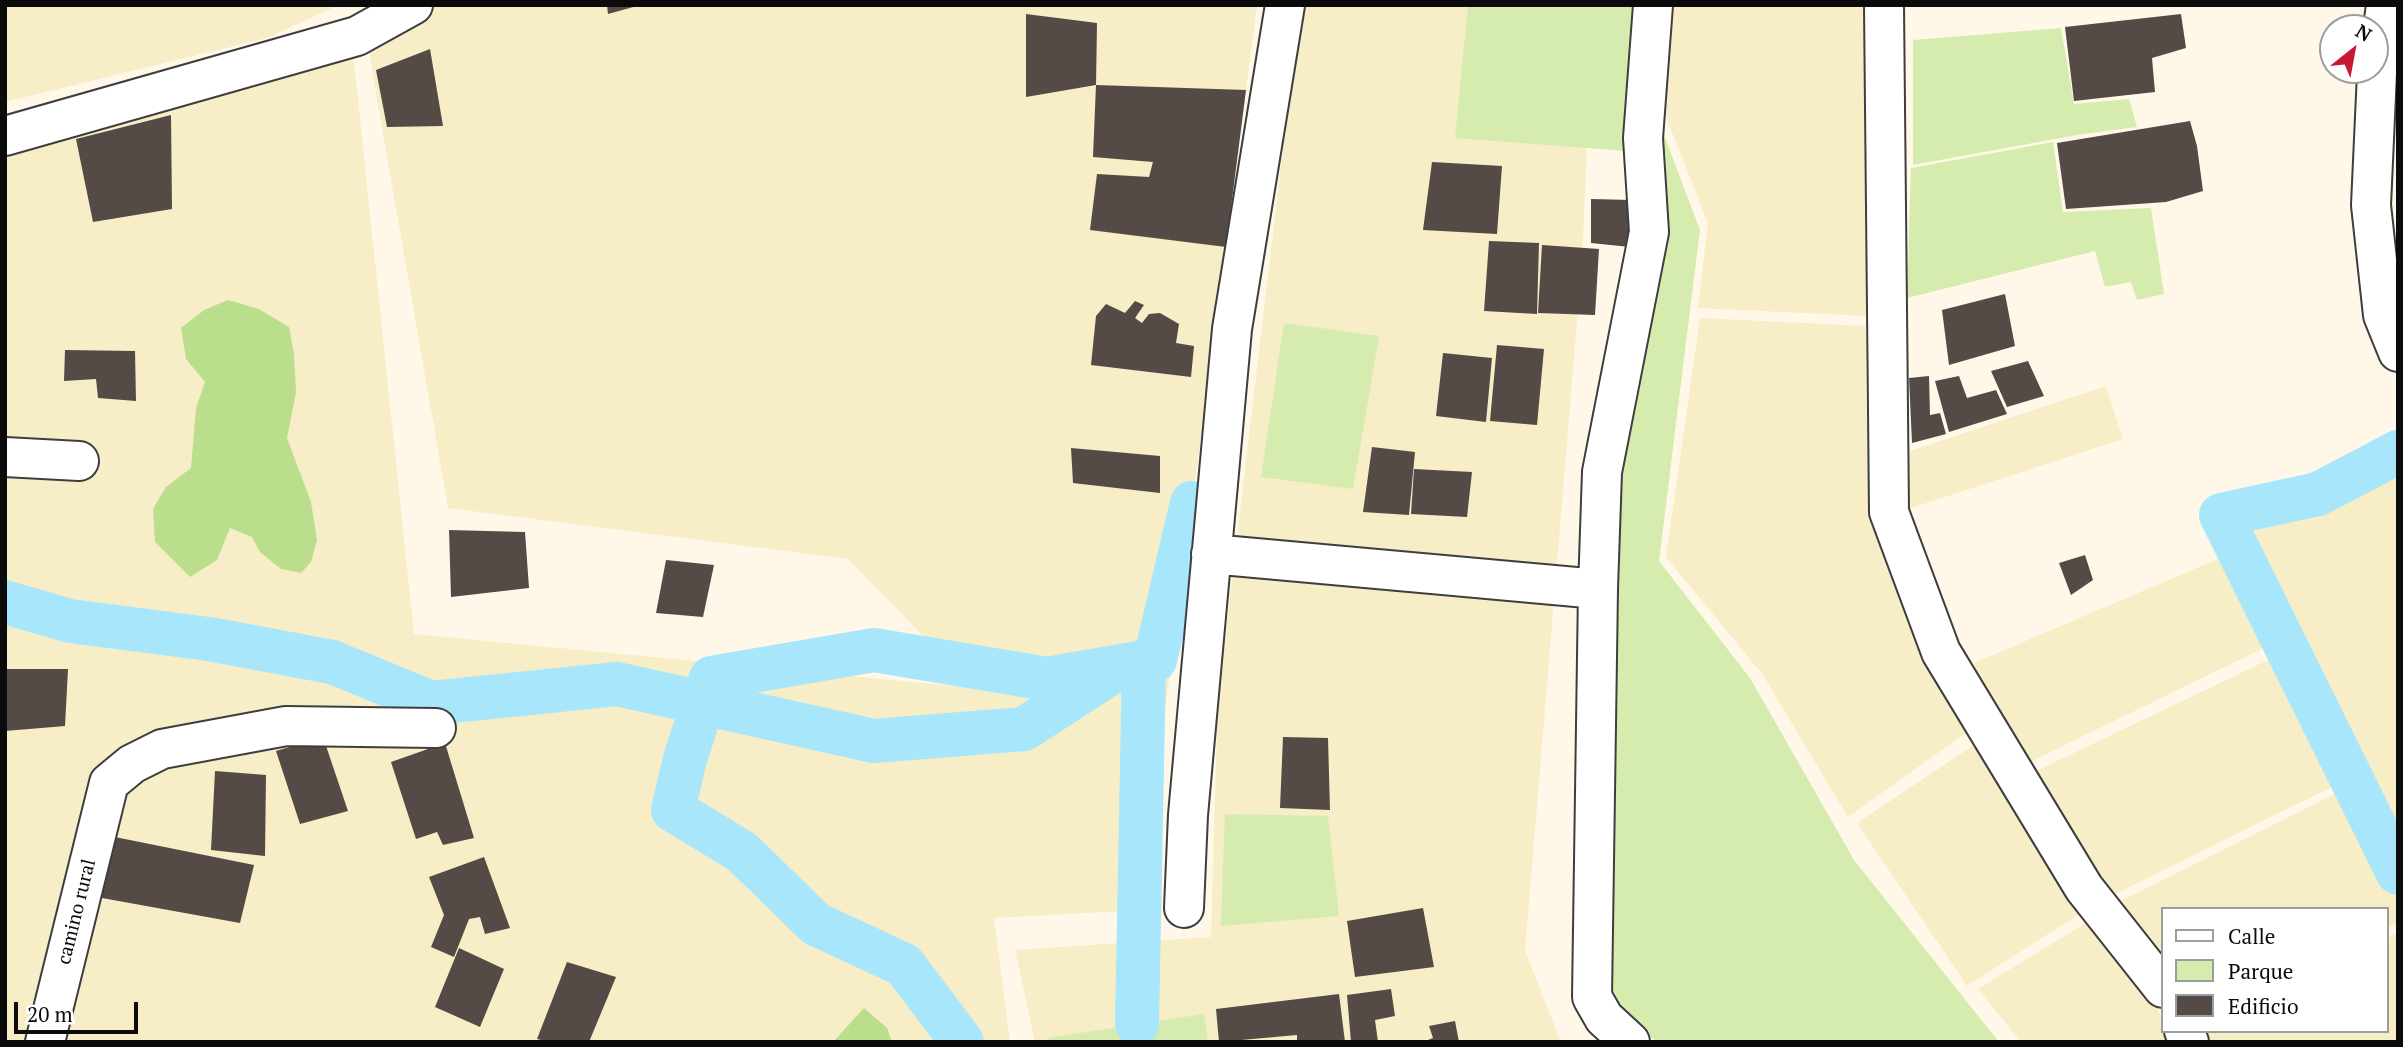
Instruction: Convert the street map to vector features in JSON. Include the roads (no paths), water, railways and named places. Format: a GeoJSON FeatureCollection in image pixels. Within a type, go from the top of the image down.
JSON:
{"type":"FeatureCollection","features":[{"type":"Feature","properties":{"kind":"street"},"geometry":{"type":"LineString","coordinates":[[5,136],[357,36],[413,5]]}},
{"type":"Feature","properties":{"kind":"street"},"geometry":{"type":"LineString","coordinates":[[1184,908],[1188,816],[1232,329],[1285,5]]}},
{"type":"Feature","properties":{"kind":"street"},"geometry":{"type":"LineString","coordinates":[[1630,1042],[1604,1018],[1592,997],[1598,589],[1602,472],[1649,232],[1643,138],[1653,5]]}},
{"type":"Feature","properties":{"kind":"street"},"geometry":{"type":"LineString","coordinates":[[1884,5],[1889,512],[1941,652],[2084,888],[2162,987]]}},
{"type":"Feature","properties":{"kind":"street"},"geometry":{"type":"LineString","coordinates":[[2386,5],[2377,73],[2371,205],[2383,315],[2398,352]]}},
{"type":"Feature","properties":{"kind":"street"},"geometry":{"type":"LineString","coordinates":[[5,457],[79,461]]}},
{"type":"Feature","properties":{"kind":"street"},"geometry":{"type":"LineString","coordinates":[[1211,554],[1598,589]]}},
{"type":"Feature","properties":{"kind":"street","name":"camino rural"},"geometry":{"type":"LineString","coordinates":[[45,1042],[109,783],[132,764],[162,749],[286,726],[436,728]]}},
{"type":"Feature","properties":{"kind":"waterway"},"geometry":{"type":"LineString","coordinates":[[2398,452],[2318,494],[2221,515],[2398,873]]}},
{"type":"Feature","properties":{"kind":"waterway"},"geometry":{"type":"LineString","coordinates":[[5,602],[70,621],[209,639],[332,662],[432,703],[617,684],[874,741],[1024,729],[1118,668],[1155,660],[1192,503]]}},
{"type":"Feature","properties":{"kind":"waterway"},"geometry":{"type":"LineString","coordinates":[[962,1042],[904,965],[816,924],[742,852],[673,810],[685,759],[711,678],[874,650],[1047,679],[1144,662],[1137,1024]]}}]}
